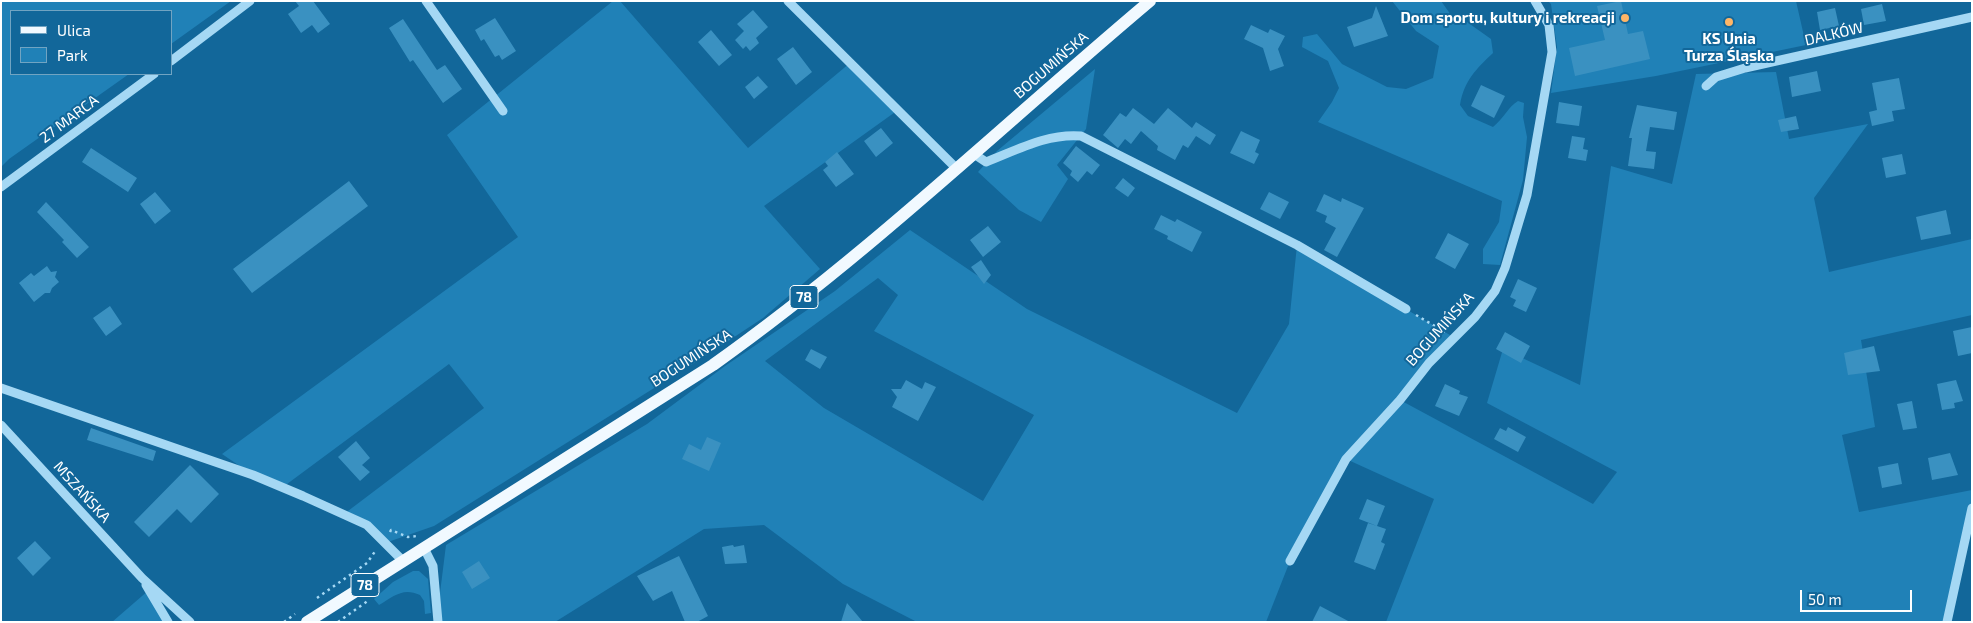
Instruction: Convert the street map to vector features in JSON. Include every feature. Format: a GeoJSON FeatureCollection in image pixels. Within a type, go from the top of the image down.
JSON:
{"type":"FeatureCollection","features":[{"type":"Feature","properties":{"kind":"main road","name":"BOGUMIŃSKA"},"geometry":{"type":"LineString","coordinates":[[302,617],[424,548],[713,365],[765,328],[974,154],[1150,1]]}},
{"type":"Feature","properties":{"kind":"street"},"geometry":{"type":"LineString","coordinates":[[172,60],[250,1]]}},
{"type":"Feature","properties":{"kind":"street"},"geometry":{"type":"LineString","coordinates":[[426,1],[503,111]]}},
{"type":"Feature","properties":{"kind":"street"},"geometry":{"type":"LineString","coordinates":[[788,1],[956,168]]}},
{"type":"Feature","properties":{"kind":"street","name":"BOGUMIŃSKA"},"geometry":{"type":"LineString","coordinates":[[1290,562],[1346,459],[1400,400],[1429,363],[1475,317],[1495,291],[1505,268],[1527,195],[1552,52],[1549,25],[1535,1]]}},
{"type":"Feature","properties":{"kind":"street","name":"DALKÓW"},"geometry":{"type":"LineString","coordinates":[[1706,86],[1716,77],[1745,68],[1972,17]]}},
{"type":"Feature","properties":{"kind":"street","name":"27 MARCA"},"geometry":{"type":"LineString","coordinates":[[1,187],[153,75]]}},
{"type":"Feature","properties":{"kind":"street"},"geometry":{"type":"LineString","coordinates":[[974,154],[986,162],[1040,140],[1067,135],[1081,136],[1297,245],[1406,309]]}},
{"type":"Feature","properties":{"kind":"street"},"geometry":{"type":"LineString","coordinates":[[1,388],[252,475],[368,525],[403,561]]}},
{"type":"Feature","properties":{"kind":"street","name":"MSZAŃSKA"},"geometry":{"type":"LineString","coordinates":[[1,425],[142,578],[190,622]]}},
{"type":"Feature","properties":{"kind":"street"},"geometry":{"type":"LineString","coordinates":[[1947,622],[1972,508]]}},
{"type":"Feature","properties":{"kind":"street"},"geometry":{"type":"LineString","coordinates":[[424,548],[433,566],[438,622]]}},
{"type":"Feature","properties":{"kind":"street","name":"MSZAŃSKA"},"geometry":{"type":"LineString","coordinates":[[142,578],[168,622]]}},
{"type":"Feature","properties":{"kind":"path"},"geometry":{"type":"LineString","coordinates":[[1406,309],[1454,338]]}},
{"type":"Feature","properties":{"kind":"path"},"geometry":{"type":"LineString","coordinates":[[316,599],[367,563],[376,550],[386,543],[391,530],[408,537],[419,535]]}},
{"type":"Feature","properties":{"kind":"path"},"geometry":{"type":"LineString","coordinates":[[284,622],[302,617]]}},
{"type":"Feature","properties":{"kind":"green space"},"geometry":{"type":"Polygon","coordinates":[[[1,1],[231,1],[172,43],[172,10],[10,10],[10,75],[128,75],[9,159],[1,167],[1,1]]]}},
{"type":"Feature","properties":{"kind":"green space"},"geometry":{"type":"Polygon","coordinates":[[[613,1],[620,1],[748,148],[850,63],[898,110],[764,206],[820,269],[763,318],[710,353],[434,526],[385,543],[344,514],[484,408],[449,364],[283,487],[253,475],[222,454],[518,237],[447,135],[613,1]]]}},
{"type":"Feature","properties":{"kind":"green space"},"geometry":{"type":"Polygon","coordinates":[[[1392,1],[1441,1],[1451,15],[1467,22],[1491,39],[1493,53],[1481,64],[1464,89],[1460,105],[1468,116],[1493,127],[1515,103],[1518,101],[1524,103],[1523,117],[1527,137],[1523,180],[1500,265],[1483,264],[1483,249],[1499,222],[1502,201],[1318,122],[1339,88],[1328,61],[1302,47],[1303,37],[1317,34],[1342,64],[1387,87],[1406,89],[1433,78],[1439,46],[1416,31],[1392,1]]]}},
{"type":"Feature","properties":{"kind":"green space"},"geometry":{"type":"Polygon","coordinates":[[[1548,1],[1796,1],[1806,45],[1656,76],[1551,93],[1557,47],[1551,4],[1548,1]]]}},
{"type":"Feature","properties":{"kind":"green space"},"geometry":{"type":"Polygon","coordinates":[[[1095,69],[1086,129],[1057,165],[1068,179],[1041,222],[1019,210],[978,172],[997,151],[1095,69]]]}},
{"type":"Feature","properties":{"kind":"green space"},"geometry":{"type":"Polygon","coordinates":[[[1776,72],[1789,139],[1868,124],[1814,198],[1829,272],[1972,239],[1972,315],[1861,340],[1875,427],[1842,435],[1859,512],[1972,490],[1972,508],[1947,622],[1386,622],[1434,499],[1346,459],[1290,561],[1266,622],[917,622],[843,584],[764,525],[704,529],[555,622],[439,622],[438,609],[446,545],[647,424],[725,366],[835,291],[910,230],[1027,309],[1237,413],[1289,324],[1297,245],[1455,338],[1400,400],[1593,504],[1617,472],[1487,403],[1503,349],[1580,385],[1611,166],[1672,184],[1696,74],[1776,72]],[[878,278],[765,361],[824,408],[983,501],[1034,415],[874,331],[898,295],[878,278]]]}},
{"type":"Feature","properties":{"kind":"green space"},"geometry":{"type":"Polygon","coordinates":[[[413,571],[419,571],[428,579],[431,613],[425,614],[424,601],[420,595],[409,592],[394,596],[379,605],[374,599],[393,582],[413,571]]]}},
{"type":"Feature","properties":{"kind":"green space"},"geometry":{"type":"Polygon","coordinates":[[[149,590],[165,622],[112,622],[149,590]]]}},
{"type":"Feature","properties":{"kind":"building"},"geometry":{"type":"Polygon","coordinates":[[[295,1],[313,1],[330,24],[318,33],[312,25],[301,33],[288,14],[299,6],[295,1]]]}},
{"type":"Feature","properties":{"kind":"building"},"geometry":{"type":"Polygon","coordinates":[[[1621,1],[1628,34],[1643,31],[1650,59],[1575,76],[1569,48],[1605,40],[1597,6],[1621,1]]]}},
{"type":"Feature","properties":{"kind":"building"},"geometry":{"type":"Polygon","coordinates":[[[1882,4],[1886,21],[1864,25],[1861,9],[1882,4]]]}},
{"type":"Feature","properties":{"kind":"building"},"geometry":{"type":"Polygon","coordinates":[[[1376,6],[1388,36],[1354,47],[1347,27],[1372,18],[1376,6]]]}},
{"type":"Feature","properties":{"kind":"building"},"geometry":{"type":"Polygon","coordinates":[[[1835,8],[1839,26],[1820,30],[1817,12],[1835,8]]]}},
{"type":"Feature","properties":{"kind":"building"},"geometry":{"type":"Polygon","coordinates":[[[753,10],[768,27],[756,38],[759,43],[750,51],[746,46],[743,49],[735,40],[744,31],[737,24],[753,10]]]}},
{"type":"Feature","properties":{"kind":"building"},"geometry":{"type":"Polygon","coordinates":[[[495,18],[516,51],[502,60],[499,55],[495,57],[484,39],[481,41],[475,30],[495,18]]]}},
{"type":"Feature","properties":{"kind":"building"},"geometry":{"type":"Polygon","coordinates":[[[403,19],[437,70],[445,65],[462,89],[443,103],[413,60],[410,62],[389,28],[403,19]]]}},
{"type":"Feature","properties":{"kind":"building"},"geometry":{"type":"Polygon","coordinates":[[[1251,25],[1268,33],[1270,29],[1285,36],[1278,49],[1284,66],[1270,71],[1263,48],[1244,39],[1251,25]]]}},
{"type":"Feature","properties":{"kind":"building"},"geometry":{"type":"Polygon","coordinates":[[[711,30],[732,55],[719,66],[698,42],[711,30]]]}},
{"type":"Feature","properties":{"kind":"building"},"geometry":{"type":"Polygon","coordinates":[[[793,47],[812,72],[796,85],[777,59],[793,47]]]}},
{"type":"Feature","properties":{"kind":"building"},"geometry":{"type":"Polygon","coordinates":[[[1817,71],[1821,91],[1792,97],[1789,77],[1817,71]]]}},
{"type":"Feature","properties":{"kind":"building"},"geometry":{"type":"Polygon","coordinates":[[[758,76],[768,87],[754,99],[745,87],[758,76]]]}},
{"type":"Feature","properties":{"kind":"building"},"geometry":{"type":"Polygon","coordinates":[[[1899,78],[1905,109],[1892,111],[1894,121],[1872,126],[1869,112],[1877,110],[1872,83],[1899,78]]]}},
{"type":"Feature","properties":{"kind":"building"},"geometry":{"type":"Polygon","coordinates":[[[1481,85],[1505,96],[1494,118],[1471,106],[1481,85]]]}},
{"type":"Feature","properties":{"kind":"building"},"geometry":{"type":"Polygon","coordinates":[[[1559,102],[1582,106],[1579,126],[1556,123],[1559,102]]]}},
{"type":"Feature","properties":{"kind":"building"},"geometry":{"type":"Polygon","coordinates":[[[1637,105],[1677,112],[1674,130],[1650,127],[1646,151],[1656,152],[1654,169],[1628,166],[1632,138],[1629,138],[1637,105]]]}},
{"type":"Feature","properties":{"kind":"building"},"geometry":{"type":"Polygon","coordinates":[[[1133,108],[1154,124],[1168,108],[1192,128],[1196,122],[1216,135],[1210,145],[1196,136],[1188,148],[1183,145],[1175,160],[1157,150],[1158,146],[1141,131],[1131,144],[1125,139],[1118,148],[1103,135],[1120,113],[1126,117],[1133,108]]]}},
{"type":"Feature","properties":{"kind":"building"},"geometry":{"type":"Polygon","coordinates":[[[1796,116],[1799,129],[1781,132],[1778,120],[1796,116]]]}},
{"type":"Feature","properties":{"kind":"building"},"geometry":{"type":"Polygon","coordinates":[[[881,128],[893,143],[876,157],[864,141],[881,128]]]}},
{"type":"Feature","properties":{"kind":"building"},"geometry":{"type":"Polygon","coordinates":[[[1241,131],[1260,140],[1255,152],[1259,154],[1254,164],[1230,153],[1241,131]]]}},
{"type":"Feature","properties":{"kind":"building"},"geometry":{"type":"Polygon","coordinates":[[[1572,136],[1585,138],[1583,149],[1588,150],[1586,161],[1568,158],[1572,136]]]}},
{"type":"Feature","properties":{"kind":"building"},"geometry":{"type":"Polygon","coordinates":[[[1076,146],[1100,165],[1092,175],[1087,171],[1078,182],[1070,175],[1072,171],[1063,163],[1076,146]]]}},
{"type":"Feature","properties":{"kind":"building"},"geometry":{"type":"Polygon","coordinates":[[[91,148],[137,178],[128,192],[82,162],[91,148]]]}},
{"type":"Feature","properties":{"kind":"building"},"geometry":{"type":"Polygon","coordinates":[[[837,152],[854,174],[836,187],[823,170],[828,166],[825,162],[837,152]]]}},
{"type":"Feature","properties":{"kind":"building"},"geometry":{"type":"Polygon","coordinates":[[[1902,154],[1906,174],[1886,178],[1882,158],[1902,154]]]}},
{"type":"Feature","properties":{"kind":"building"},"geometry":{"type":"Polygon","coordinates":[[[1123,178],[1135,188],[1128,197],[1115,188],[1123,178]]]}},
{"type":"Feature","properties":{"kind":"building"},"geometry":{"type":"Polygon","coordinates":[[[349,181],[368,206],[252,293],[233,269],[349,181]]]}},
{"type":"Feature","properties":{"kind":"building"},"geometry":{"type":"Polygon","coordinates":[[[155,192],[171,211],[155,224],[140,204],[155,192]]]}},
{"type":"Feature","properties":{"kind":"building"},"geometry":{"type":"Polygon","coordinates":[[[1269,192],[1289,202],[1280,219],[1260,209],[1269,192]]]}},
{"type":"Feature","properties":{"kind":"building"},"geometry":{"type":"Polygon","coordinates":[[[1324,194],[1341,202],[1342,198],[1364,208],[1337,257],[1324,250],[1336,228],[1325,222],[1327,216],[1316,211],[1324,194]]]}},
{"type":"Feature","properties":{"kind":"building"},"geometry":{"type":"Polygon","coordinates":[[[46,202],[89,247],[77,258],[62,242],[64,240],[37,212],[46,202]]]}},
{"type":"Feature","properties":{"kind":"building"},"geometry":{"type":"Polygon","coordinates":[[[1946,210],[1951,234],[1921,240],[1916,217],[1946,210]]]}},
{"type":"Feature","properties":{"kind":"building"},"geometry":{"type":"Polygon","coordinates":[[[1161,215],[1175,222],[1177,219],[1202,232],[1192,252],[1167,239],[1168,236],[1154,229],[1161,215]]]}},
{"type":"Feature","properties":{"kind":"building"},"geometry":{"type":"Polygon","coordinates":[[[988,226],[1001,242],[983,257],[970,240],[988,226]]]}},
{"type":"Feature","properties":{"kind":"building"},"geometry":{"type":"Polygon","coordinates":[[[1448,233],[1469,244],[1455,269],[1435,258],[1448,233]]]}},
{"type":"Feature","properties":{"kind":"building"},"geometry":{"type":"Polygon","coordinates":[[[981,260],[991,275],[984,284],[971,267],[981,260]]]}},
{"type":"Feature","properties":{"kind":"building"},"geometry":{"type":"Polygon","coordinates":[[[47,266],[51,272],[57,271],[55,277],[59,282],[52,288],[50,293],[45,293],[34,302],[19,283],[31,273],[34,276],[47,266]]]}},
{"type":"Feature","properties":{"kind":"building"},"geometry":{"type":"Polygon","coordinates":[[[1518,279],[1537,288],[1526,312],[1513,306],[1516,300],[1510,297],[1518,279]]]}},
{"type":"Feature","properties":{"kind":"building"},"geometry":{"type":"Polygon","coordinates":[[[110,306],[122,324],[106,336],[93,318],[110,306]]]}},
{"type":"Feature","properties":{"kind":"building"},"geometry":{"type":"Polygon","coordinates":[[[1972,327],[1972,353],[1958,356],[1953,331],[1972,327]]]}},
{"type":"Feature","properties":{"kind":"building"},"geometry":{"type":"Polygon","coordinates":[[[1505,332],[1530,346],[1521,363],[1496,349],[1505,332]]]}},
{"type":"Feature","properties":{"kind":"building"},"geometry":{"type":"Polygon","coordinates":[[[1874,346],[1880,371],[1848,375],[1844,353],[1874,346]]]}},
{"type":"Feature","properties":{"kind":"building"},"geometry":{"type":"Polygon","coordinates":[[[811,349],[827,357],[820,369],[805,360],[811,349]]]}},
{"type":"Feature","properties":{"kind":"building"},"geometry":{"type":"Polygon","coordinates":[[[906,380],[922,389],[925,382],[936,387],[918,421],[892,407],[897,397],[891,389],[901,389],[906,380]]]}},
{"type":"Feature","properties":{"kind":"building"},"geometry":{"type":"Polygon","coordinates":[[[1956,380],[1963,401],[1954,403],[1955,408],[1942,410],[1937,384],[1956,380]]]}},
{"type":"Feature","properties":{"kind":"building"},"geometry":{"type":"Polygon","coordinates":[[[1445,384],[1460,391],[1459,394],[1468,397],[1459,416],[1435,406],[1445,384]]]}},
{"type":"Feature","properties":{"kind":"building"},"geometry":{"type":"Polygon","coordinates":[[[1912,401],[1917,428],[1903,430],[1897,404],[1912,401]]]}},
{"type":"Feature","properties":{"kind":"building"},"geometry":{"type":"Polygon","coordinates":[[[1508,427],[1526,437],[1518,452],[1494,439],[1500,428],[1506,431],[1508,427]]]}},
{"type":"Feature","properties":{"kind":"building"},"geometry":{"type":"Polygon","coordinates":[[[91,428],[156,451],[153,461],[87,440],[91,428]]]}},
{"type":"Feature","properties":{"kind":"building"},"geometry":{"type":"Polygon","coordinates":[[[707,437],[721,443],[709,471],[682,459],[689,444],[701,450],[707,437]]]}},
{"type":"Feature","properties":{"kind":"building"},"geometry":{"type":"Polygon","coordinates":[[[356,441],[370,458],[362,465],[370,472],[360,481],[338,457],[356,441]]]}},
{"type":"Feature","properties":{"kind":"building"},"geometry":{"type":"Polygon","coordinates":[[[1950,453],[1958,475],[1932,480],[1928,458],[1950,453]]]}},
{"type":"Feature","properties":{"kind":"building"},"geometry":{"type":"Polygon","coordinates":[[[1898,463],[1902,484],[1882,488],[1878,467],[1898,463]]]}},
{"type":"Feature","properties":{"kind":"building"},"geometry":{"type":"Polygon","coordinates":[[[190,465],[219,494],[191,523],[177,509],[149,537],[134,522],[190,465]]]}},
{"type":"Feature","properties":{"kind":"building"},"geometry":{"type":"Polygon","coordinates":[[[1367,499],[1385,506],[1377,526],[1359,519],[1367,499]]]}},
{"type":"Feature","properties":{"kind":"building"},"geometry":{"type":"Polygon","coordinates":[[[1368,523],[1386,529],[1381,542],[1385,544],[1375,570],[1354,562],[1368,523]]]}},
{"type":"Feature","properties":{"kind":"building"},"geometry":{"type":"Polygon","coordinates":[[[35,541],[51,558],[33,576],[17,558],[35,541]]]}},
{"type":"Feature","properties":{"kind":"building"},"geometry":{"type":"Polygon","coordinates":[[[733,545],[734,547],[744,545],[747,563],[725,564],[722,547],[733,545]]]}},
{"type":"Feature","properties":{"kind":"building"},"geometry":{"type":"Polygon","coordinates":[[[679,556],[708,616],[697,622],[685,622],[672,591],[653,601],[637,576],[679,556]]]}},
{"type":"Feature","properties":{"kind":"building"},"geometry":{"type":"Polygon","coordinates":[[[479,561],[490,578],[472,589],[462,572],[479,561]]]}},
{"type":"Feature","properties":{"kind":"building"},"geometry":{"type":"Polygon","coordinates":[[[847,603],[863,622],[841,622],[847,603]]]}},
{"type":"Feature","properties":{"kind":"building"},"geometry":{"type":"Polygon","coordinates":[[[1320,606],[1350,622],[1312,622],[1320,606]]]}},
{"type":"Feature","properties":{"kind":"place","name":"Dom sportu, kultury i rekreacji"},"geometry":{"type":"Point","coordinates":[1625,18]}},
{"type":"Feature","properties":{"kind":"place","name":"KS Unia Turza Śląska"},"geometry":{"type":"Point","coordinates":[1729,22]}}]}
